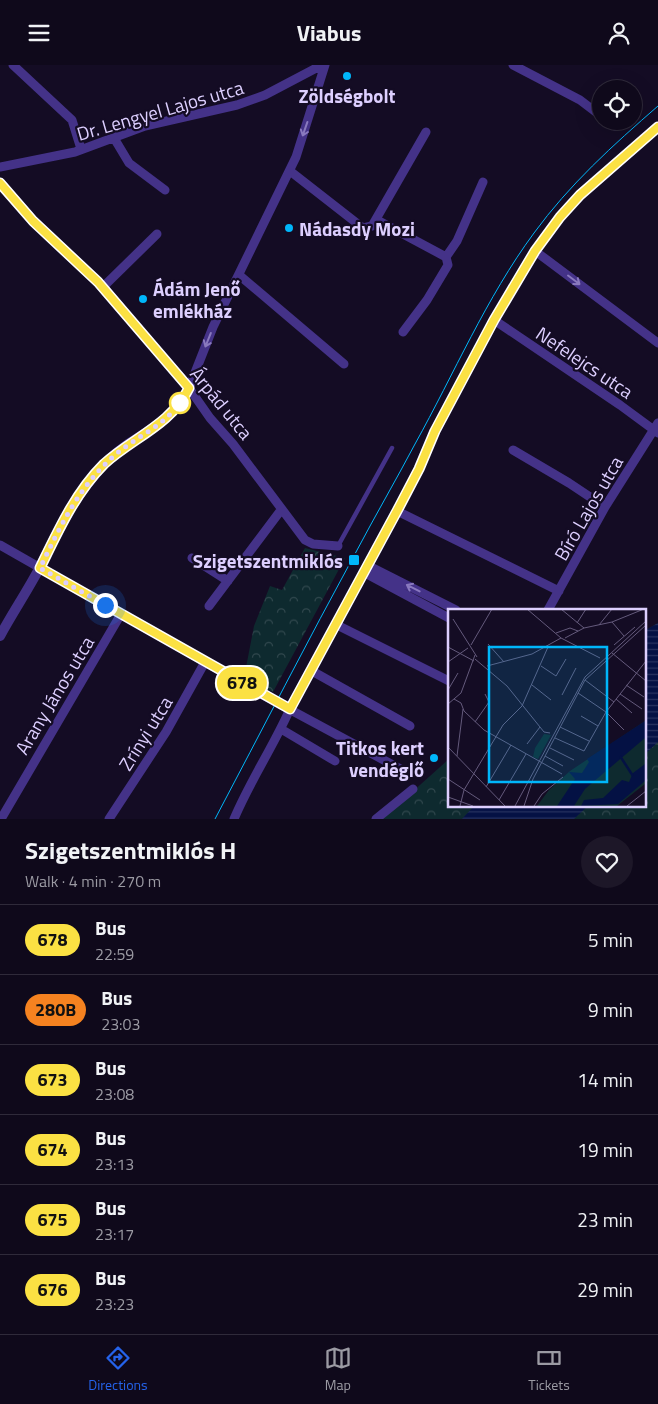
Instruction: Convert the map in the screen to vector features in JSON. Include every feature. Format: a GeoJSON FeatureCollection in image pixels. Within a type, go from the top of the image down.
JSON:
{"type":"FeatureCollection","features":[{"type":"Feature","properties":{"kind":"street"},"geometry":{"type":"LineString","coordinates":[[13,65],[72,120],[81,149]]}},
{"type":"Feature","properties":{"kind":"street"},"geometry":{"type":"LineString","coordinates":[[0,636],[40,568],[75,501],[93,476],[126,445],[160,424],[179,405],[189,388],[213,327],[296,157],[324,65]]}},
{"type":"Feature","properties":{"kind":"street","name":"Dr. Lengyel Lajos utca"},"geometry":{"type":"LineString","coordinates":[[0,167],[81,149],[145,126],[237,105],[265,95],[324,65]]}},
{"type":"Feature","properties":{"kind":"street"},"geometry":{"type":"LineString","coordinates":[[513,65],[580,100],[592,109]]}},
{"type":"Feature","properties":{"kind":"street"},"geometry":{"type":"LineString","coordinates":[[305,74],[319,82]]}},
{"type":"Feature","properties":{"kind":"street"},"geometry":{"type":"LineString","coordinates":[[234,819],[290,709],[337,625],[419,469],[435,431],[494,320],[535,251],[560,217],[580,195],[658,127]]}},
{"type":"Feature","properties":{"kind":"street"},"geometry":{"type":"LineString","coordinates":[[290,171],[363,228],[372,227],[426,132]]}},
{"type":"Feature","properties":{"kind":"street"},"geometry":{"type":"LineString","coordinates":[[114,138],[129,163],[165,190]]}},
{"type":"Feature","properties":{"kind":"street"},"geometry":{"type":"LineString","coordinates":[[446,257],[457,241],[483,182]]}},
{"type":"Feature","properties":{"kind":"street","name":"Árpád utca"},"geometry":{"type":"LineString","coordinates":[[0,183],[33,221],[103,287],[189,388],[210,418],[233,443],[281,510],[308,542],[338,546]]}},
{"type":"Feature","properties":{"kind":"street"},"geometry":{"type":"LineString","coordinates":[[377,220],[446,257],[448,265],[427,300],[403,332]]}},
{"type":"Feature","properties":{"kind":"street"},"geometry":{"type":"LineString","coordinates":[[103,287],[157,234]]}},
{"type":"Feature","properties":{"kind":"street"},"geometry":{"type":"LineString","coordinates":[[535,251],[658,343]]}},
{"type":"Feature","properties":{"kind":"street"},"geometry":{"type":"LineString","coordinates":[[239,275],[344,363]]}},
{"type":"Feature","properties":{"kind":"street","name":"Nefelejcs utca"},"geometry":{"type":"LineString","coordinates":[[494,320],[657,428]]}},
{"type":"Feature","properties":{"kind":"street","name":"Bíró Lajos utca"},"geometry":{"type":"LineString","coordinates":[[549,609],[605,507],[657,428]]}},
{"type":"Feature","properties":{"kind":"street"},"geometry":{"type":"LineString","coordinates":[[513,449],[605,507]]}},
{"type":"Feature","properties":{"kind":"street"},"geometry":{"type":"LineString","coordinates":[[209,606],[281,510]]}},
{"type":"Feature","properties":{"kind":"street"},"geometry":{"type":"LineString","coordinates":[[397,511],[559,591]]}},
{"type":"Feature","properties":{"kind":"street"},"geometry":{"type":"LineString","coordinates":[[0,545],[205,662],[406,772]]}},
{"type":"Feature","properties":{"kind":"street"},"geometry":{"type":"LineString","coordinates":[[192,558],[228,581]]}},
{"type":"Feature","properties":{"kind":"street"},"geometry":{"type":"LineString","coordinates":[[367,569],[454,609]]}},
{"type":"Feature","properties":{"kind":"street"},"geometry":{"type":"LineString","coordinates":[[367,569],[448,617]]}},
{"type":"Feature","properties":{"kind":"street","name":"Arany János utca"},"geometry":{"type":"LineString","coordinates":[[1,819],[121,614]]}},
{"type":"Feature","properties":{"kind":"street"},"geometry":{"type":"LineString","coordinates":[[337,625],[448,680]]}},
{"type":"Feature","properties":{"kind":"street","name":"Zrínyi utca"},"geometry":{"type":"LineString","coordinates":[[109,819],[166,733],[205,662]]}},
{"type":"Feature","properties":{"kind":"street"},"geometry":{"type":"LineString","coordinates":[[312,671],[410,726]]}},
{"type":"Feature","properties":{"kind":"street"},"geometry":{"type":"LineString","coordinates":[[281,729],[335,761]]}},
{"type":"Feature","properties":{"kind":"street"},"geometry":{"type":"LineString","coordinates":[[376,819],[413,789]]}},
{"type":"Feature","properties":{"kind":"lane"},"geometry":{"type":"LineString","coordinates":[[338,546],[392,448]]}},
{"type":"Feature","properties":{"kind":"green space"},"geometry":{"type":"Polygon","coordinates":[[[305,548],[345,558],[273,692],[244,678],[254,626],[270,586],[282,590],[305,548]]]}},
{"type":"Feature","properties":{"kind":"green space"},"geometry":{"type":"Polygon","coordinates":[[[658,623],[658,819],[382,819],[448,760],[448,807],[646,807],[646,630],[658,623]]]}},
{"type":"Feature","properties":{"kind":"shaded area"},"geometry":{"type":"Polygon","coordinates":[[[658,623],[658,742],[646,753],[646,630],[658,623]]]}},
{"type":"Feature","properties":{"kind":"shaded area"},"geometry":{"type":"Polygon","coordinates":[[[473,807],[587,807],[574,819],[462,819],[473,807]]]}},
{"type":"Feature","properties":{"kind":"tram line"},"geometry":{"type":"LineString","coordinates":[[215,819],[320,618],[471,337],[517,258],[562,198],[608,151],[658,106]]}},
{"type":"Feature","properties":{"kind":"bus line","name":"678"},"geometry":{"type":"LineString","coordinates":[[0,183],[33,221],[98,282],[189,388],[185,397],[174,411],[156,427],[126,445],[83,488],[40,568],[290,709],[337,625],[419,469],[435,431],[473,359],[535,251],[560,217],[580,195],[608,168],[658,127]]}},
{"type":"Feature","properties":{"kind":"place","name":"Zöldségbolt"},"geometry":{"type":"Point","coordinates":[347,76]}},
{"type":"Feature","properties":{"kind":"place","name":"Nádasdy Mozi"},"geometry":{"type":"Point","coordinates":[289,228]}},
{"type":"Feature","properties":{"kind":"place","name":"Ádám Jenő emlékház"},"geometry":{"type":"Point","coordinates":[143,299]}},
{"type":"Feature","properties":{"kind":"place","name":"Szigetszentmiklós"},"geometry":{"type":"Point","coordinates":[354,560]}},
{"type":"Feature","properties":{"kind":"place","name":"Titkos kert vendéglő"},"geometry":{"type":"Point","coordinates":[434,758]}},
{"type":"Feature","properties":{"kind":"route"},"geometry":{"type":"LineString","coordinates":[[105,605],[40,568],[75,501],[93,476],[126,445],[156,427],[180,403]]}}]}
